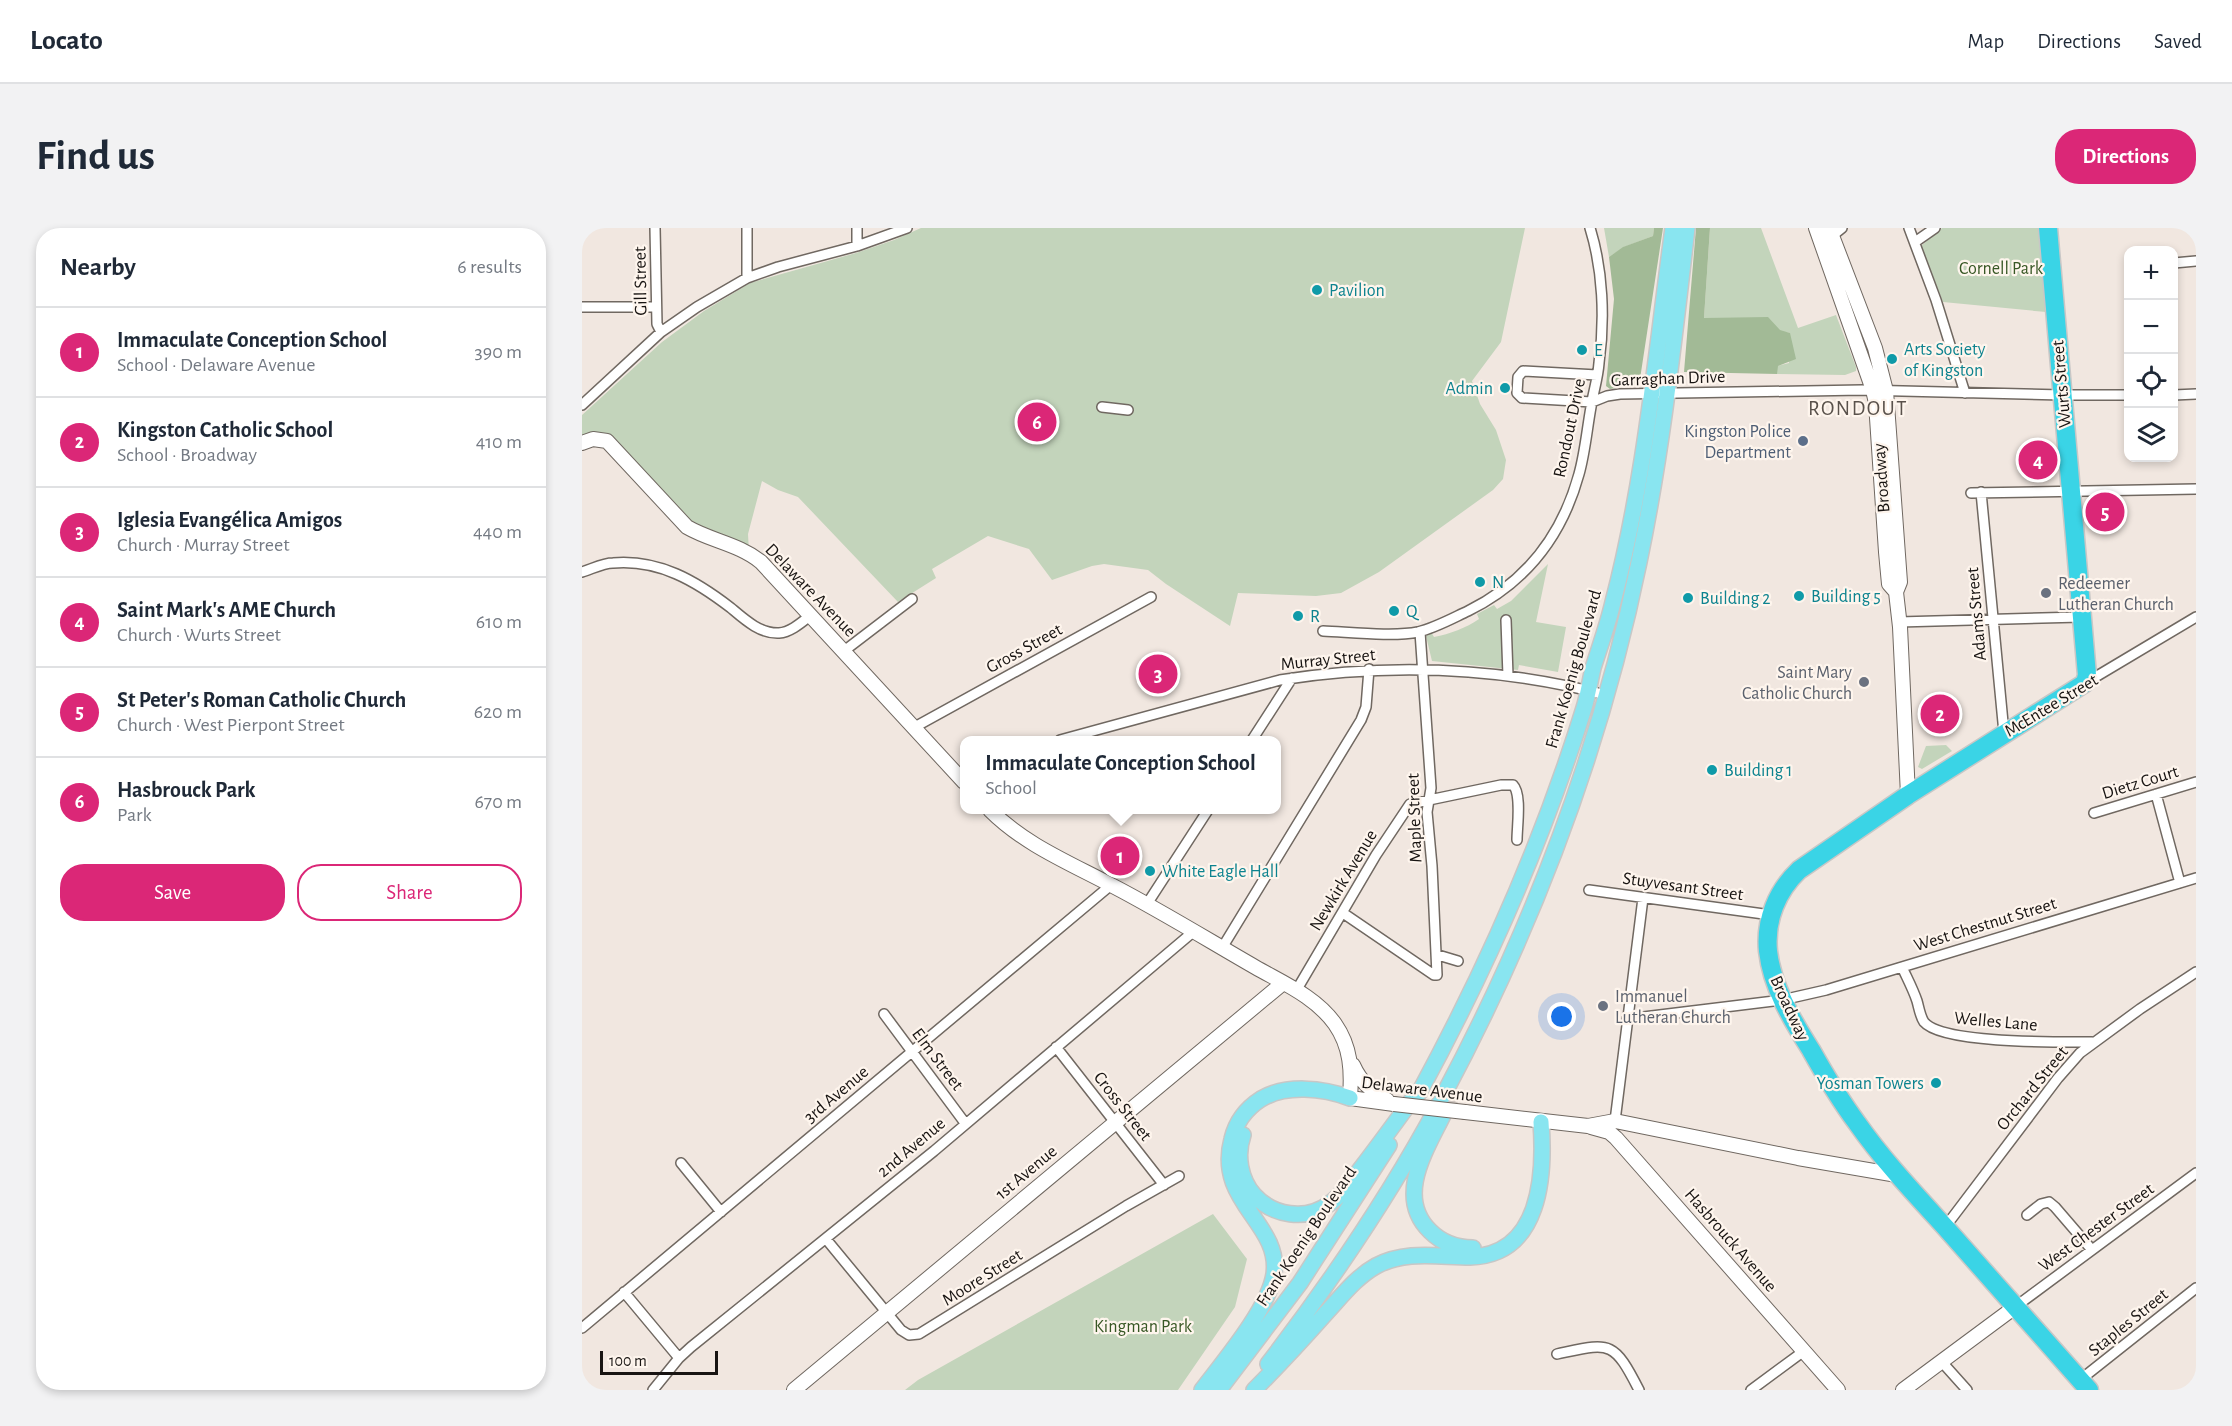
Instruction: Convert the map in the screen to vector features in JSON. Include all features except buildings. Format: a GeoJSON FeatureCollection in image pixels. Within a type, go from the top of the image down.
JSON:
{"type":"FeatureCollection","features":[{"type":"Feature","properties":{"kind":"highway","name":"Wurts Street"},"geometry":{"type":"LineString","coordinates":[[2048,228],[2087,675],[2085,683]]}},
{"type":"Feature","properties":{"kind":"highway","name":"McEntee Street"},"geometry":{"type":"LineString","coordinates":[[1908,795],[2085,683]]}},
{"type":"Feature","properties":{"kind":"highway","name":"Broadway"},"geometry":{"type":"LineString","coordinates":[[1908,795],[1799,870],[1788,880],[1779,894],[1768,929],[1768,953],[1782,1000],[1839,1097],[1897,1175],[2085,1385]]}},
{"type":"Feature","properties":{"kind":"main road","name":"Frank Koenig Boulevard"},"geometry":{"type":"LineString","coordinates":[[1219,1390],[1275,1318],[1325,1246],[1417,1094],[1475,982],[1527,863],[1560,778],[1613,603],[1638,478],[1673,228]]}},
{"type":"Feature","properties":{"kind":"main road","name":"Frank Koenig Boulevard"},"geometry":{"type":"LineString","coordinates":[[1247,1390],[1293,1331],[1344,1259],[1446,1100],[1551,860],[1606,695],[1639,563],[1668,393],[1687,228]]}},
{"type":"Feature","properties":{"kind":"main road"},"geometry":{"type":"LineString","coordinates":[[1202,1390],[1254,1317],[1269,1290],[1274,1274],[1274,1258],[1267,1239],[1241,1200],[1232,1180],[1230,1147],[1236,1127],[1241,1118],[1256,1103],[1274,1093],[1304,1089],[1333,1092],[1350,1098]]}},
{"type":"Feature","properties":{"kind":"main road"},"geometry":{"type":"LineString","coordinates":[[1350,1098],[1332,1102],[1286,1099],[1269,1105],[1255,1116],[1242,1139],[1240,1157],[1243,1176],[1258,1199],[1273,1209],[1292,1214],[1311,1213],[1327,1206],[1351,1181],[1417,1094]]}},
{"type":"Feature","properties":{"kind":"main road"},"geometry":{"type":"LineString","coordinates":[[1446,1100],[1416,1174],[1414,1200],[1416,1210],[1427,1228],[1442,1241],[1461,1248],[1479,1248],[1496,1243],[1511,1232],[1520,1220],[1526,1207],[1534,1146],[1541,1122]]}},
{"type":"Feature","properties":{"kind":"main road"},"geometry":{"type":"LineString","coordinates":[[1254,1390],[1355,1282],[1376,1266],[1409,1256],[1480,1256],[1499,1250],[1516,1238],[1527,1225],[1535,1210],[1543,1148],[1541,1122]]}},
{"type":"Feature","properties":{"kind":"street","name":"Gill Street"},"geometry":{"type":"LineString","coordinates":[[655,228],[656,307],[657,324],[661,332]]}},
{"type":"Feature","properties":{"kind":"street"},"geometry":{"type":"LineString","coordinates":[[747,228],[747,278]]}},
{"type":"Feature","properties":{"kind":"street"},"geometry":{"type":"LineString","coordinates":[[857,228],[857,246]]}},
{"type":"Feature","properties":{"kind":"street"},"geometry":{"type":"LineString","coordinates":[[582,405],[661,332],[697,307],[747,278],[788,264],[857,246],[907,228]]}},
{"type":"Feature","properties":{"kind":"street","name":"Rondout Drive"},"geometry":{"type":"LineString","coordinates":[[1323,631],[1420,632],[1456,617],[1500,594],[1544,549],[1559,524],[1579,474],[1599,363],[1602,307],[1598,261],[1590,228]]}},
{"type":"Feature","properties":{"kind":"street","name":"Broadway"},"geometry":{"type":"LineString","coordinates":[[1815,228],[1880,390]]}},
{"type":"Feature","properties":{"kind":"street"},"geometry":{"type":"LineString","coordinates":[[1909,228],[1936,300],[1965,393]]}},
{"type":"Feature","properties":{"kind":"street"},"geometry":{"type":"LineString","coordinates":[[1915,242],[1935,228]]}},
{"type":"Feature","properties":{"kind":"street","name":"Broadway"},"geometry":{"type":"LineString","coordinates":[[1834,230],[1875,348],[1900,582],[1896,592],[1908,795]]}},
{"type":"Feature","properties":{"kind":"street"},"geometry":{"type":"LineString","coordinates":[[2178,263],[2196,261]]}},
{"type":"Feature","properties":{"kind":"street"},"geometry":{"type":"LineString","coordinates":[[582,307],[656,307]]}},
{"type":"Feature","properties":{"kind":"street","name":"Garraghan Drive"},"geometry":{"type":"LineString","coordinates":[[1597,375],[1522,371],[1518,377],[1517,393],[1522,398],[1592,402],[1607,396],[1650,393],[1880,390],[2124,395]]}},
{"type":"Feature","properties":{"kind":"street"},"geometry":{"type":"LineString","coordinates":[[2178,395],[2196,394]]}},
{"type":"Feature","properties":{"kind":"street"},"geometry":{"type":"LineString","coordinates":[[1102,407],[1128,410]]}},
{"type":"Feature","properties":{"kind":"street","name":"Delaware Avenue"},"geometry":{"type":"LineString","coordinates":[[582,443],[593,439],[607,441],[687,527],[699,534],[749,552],[762,562],[912,728],[960,773]]}},
{"type":"Feature","properties":{"kind":"street"},"geometry":{"type":"LineString","coordinates":[[2070,491],[2196,489]]}},
{"type":"Feature","properties":{"kind":"street","name":"Adams Street"},"geometry":{"type":"LineString","coordinates":[[2004,734],[1993,620],[1976,492],[2070,491]]}},
{"type":"Feature","properties":{"kind":"street"},"geometry":{"type":"LineString","coordinates":[[582,572],[612,562],[651,565],[677,573],[707,590],[762,631],[780,633],[795,627],[811,615]]}},
{"type":"Feature","properties":{"kind":"street","name":"Gross Street"},"geometry":{"type":"LineString","coordinates":[[912,728],[1151,597]]}},
{"type":"Feature","properties":{"kind":"street"},"geometry":{"type":"LineString","coordinates":[[844,651],[912,599]]}},
{"type":"Feature","properties":{"kind":"street"},"geometry":{"type":"LineString","coordinates":[[1899,622],[2081,617]]}},
{"type":"Feature","properties":{"kind":"street","name":"McEntee Street"},"geometry":{"type":"LineString","coordinates":[[2085,683],[2196,617]]}},
{"type":"Feature","properties":{"kind":"street"},"geometry":{"type":"LineString","coordinates":[[1506,620],[1508,676]]}},
{"type":"Feature","properties":{"kind":"street"},"geometry":{"type":"LineString","coordinates":[[1420,632],[1422,669]]}},
{"type":"Feature","properties":{"kind":"street"},"geometry":{"type":"LineString","coordinates":[[1222,948],[1361,720],[1366,706],[1369,669]]}},
{"type":"Feature","properties":{"kind":"street","name":"Murray Street"},"geometry":{"type":"LineString","coordinates":[[1078,736],[1218,696],[1292,678],[1369,669],[1422,669],[1508,676],[1606,695]]}},
{"type":"Feature","properties":{"kind":"street","name":"Maple Street"},"geometry":{"type":"LineString","coordinates":[[1343,914],[1435,976],[1438,973],[1427,812],[1431,788],[1422,669]]}},
{"type":"Feature","properties":{"kind":"street"},"geometry":{"type":"LineString","coordinates":[[1255,736],[1292,678]]}},
{"type":"Feature","properties":{"kind":"street","name":"Dietz Court"},"geometry":{"type":"LineString","coordinates":[[2094,813],[2196,782]]}},
{"type":"Feature","properties":{"kind":"street","name":"Newkirk Avenue"},"geometry":{"type":"LineString","coordinates":[[1296,991],[1407,807],[1429,799],[1501,785],[1515,786],[1518,797],[1517,840]]}},
{"type":"Feature","properties":{"kind":"street"},"geometry":{"type":"LineString","coordinates":[[2156,794],[2180,883]]}},
{"type":"Feature","properties":{"kind":"street","name":"Delaware Avenue"},"geometry":{"type":"LineString","coordinates":[[994,814],[1030,842],[1147,904],[1283,983],[1318,1006],[1334,1023],[1347,1045],[1350,1059],[1350,1098],[1541,1122],[1588,1126],[1615,1121],[1798,1158],[1897,1175]]}},
{"type":"Feature","properties":{"kind":"street"},"geometry":{"type":"LineString","coordinates":[[1147,904],[1205,814]]}},
{"type":"Feature","properties":{"kind":"street","name":"West Chestnut Street"},"geometry":{"type":"LineString","coordinates":[[1628,1019],[1782,1000],[1826,990],[2196,878]]}},
{"type":"Feature","properties":{"kind":"street","name":"3rd Avenue"},"geometry":{"type":"LineString","coordinates":[[582,1328],[1111,885]]}},
{"type":"Feature","properties":{"kind":"street","name":"Stuyvesant Street"},"geometry":{"type":"LineString","coordinates":[[1589,890],[1771,915]]}},
{"type":"Feature","properties":{"kind":"street"},"geometry":{"type":"LineString","coordinates":[[1615,1121],[1643,897]]}},
{"type":"Feature","properties":{"kind":"street","name":"2nd Avenue"},"geometry":{"type":"LineString","coordinates":[[653,1390],[679,1358],[826,1239],[1193,932]]}},
{"type":"Feature","properties":{"kind":"street"},"geometry":{"type":"LineString","coordinates":[[1438,955],[1458,961]]}},
{"type":"Feature","properties":{"kind":"street","name":"Welles Lane"},"geometry":{"type":"LineString","coordinates":[[1902,967],[1921,1016],[1932,1029],[1965,1037],[2039,1042],[2092,1042]]}},
{"type":"Feature","properties":{"kind":"street","name":"Orchard Street"},"geometry":{"type":"LineString","coordinates":[[1944,1226],[2058,1078],[2080,1053],[2092,1042],[2196,972]]}},
{"type":"Feature","properties":{"kind":"street","name":"1st Avenue"},"geometry":{"type":"LineString","coordinates":[[794,1390],[1114,1121],[1283,983]]}},
{"type":"Feature","properties":{"kind":"street","name":"Elm Street"},"geometry":{"type":"LineString","coordinates":[[884,1014],[965,1123]]}},
{"type":"Feature","properties":{"kind":"street","name":"Cross Street"},"geometry":{"type":"LineString","coordinates":[[1056,1047],[1164,1185]]}},
{"type":"Feature","properties":{"kind":"street"},"geometry":{"type":"LineString","coordinates":[[1350,1059],[1359,1079],[1394,1104]]}},
{"type":"Feature","properties":{"kind":"street","name":"Hasbrouck Avenue"},"geometry":{"type":"LineString","coordinates":[[1588,1126],[1609,1132],[1616,1138],[1838,1390]]}},
{"type":"Feature","properties":{"kind":"street"},"geometry":{"type":"LineString","coordinates":[[681,1163],[721,1212]]}},
{"type":"Feature","properties":{"kind":"street","name":"West Chester Street"},"geometry":{"type":"LineString","coordinates":[[2015,1307],[2196,1173]]}},
{"type":"Feature","properties":{"kind":"street","name":"Moore Street"},"geometry":{"type":"LineString","coordinates":[[826,1239],[902,1330],[909,1335],[920,1334],[1179,1176]]}},
{"type":"Feature","properties":{"kind":"street"},"geometry":{"type":"LineString","coordinates":[[2027,1215],[2041,1204],[2049,1202],[2092,1250]]}},
{"type":"Feature","properties":{"kind":"street","name":"Staples Street"},"geometry":{"type":"LineString","coordinates":[[2085,1385],[2196,1288]]}},
{"type":"Feature","properties":{"kind":"street"},"geometry":{"type":"LineString","coordinates":[[624,1292],[679,1358]]}},
{"type":"Feature","properties":{"kind":"street"},"geometry":{"type":"LineString","coordinates":[[1903,1390],[2015,1307]]}},
{"type":"Feature","properties":{"kind":"street"},"geometry":{"type":"LineString","coordinates":[[1557,1354],[1598,1346],[1607,1347],[1618,1354],[1639,1390]]}},
{"type":"Feature","properties":{"kind":"street"},"geometry":{"type":"LineString","coordinates":[[1751,1390],[1804,1350]]}},
{"type":"Feature","properties":{"kind":"street"},"geometry":{"type":"LineString","coordinates":[[1941,1361],[1967,1390]]}},
{"type":"Feature","properties":{"kind":"green space"},"geometry":{"type":"Polygon","coordinates":[[[921,228],[1525,228],[1501,342],[1472,381],[1480,404],[1496,430],[1506,460],[1503,479],[1493,490],[1379,572],[1341,593],[1316,596],[1238,593],[1230,626],[1148,570],[1104,564],[1052,580],[1029,549],[988,536],[932,569],[936,578],[898,602],[798,497],[762,481],[748,534],[749,552],[699,534],[607,441],[582,443],[582,415],[662,342],[704,311],[750,283],[856,253],[921,228]]]}},
{"type":"Feature","properties":{"kind":"green space"},"geometry":{"type":"Polygon","coordinates":[[[1604,228],[1654,228],[1653,236],[1624,247],[1609,257],[1604,228]]]}},
{"type":"Feature","properties":{"kind":"green space"},"geometry":{"type":"Polygon","coordinates":[[[1654,228],[1663,228],[1640,379],[1635,385],[1610,389],[1606,386],[1614,299],[1609,257],[1623,247],[1653,236],[1654,228]]]}},
{"type":"Feature","properties":{"kind":"green space"},"geometry":{"type":"Polygon","coordinates":[[[1696,228],[1710,228],[1704,318],[1768,317],[1780,330],[1790,333],[1796,359],[1778,366],[1777,374],[1684,372],[1696,228]]]}},
{"type":"Feature","properties":{"kind":"green space"},"geometry":{"type":"Polygon","coordinates":[[[1710,228],[1761,228],[1798,328],[1836,315],[1856,371],[1845,375],[1777,374],[1777,366],[1789,363],[1790,333],[1704,318],[1710,228]]]}},
{"type":"Feature","properties":{"kind":"green space","name":"Cornell Park"},"geometry":{"type":"Polygon","coordinates":[[[1942,228],[2043,228],[2046,312],[1943,302],[1921,246],[1942,228]]]}},
{"type":"Feature","properties":{"kind":"green space"},"geometry":{"type":"Polygon","coordinates":[[[1548,564],[1536,622],[1566,627],[1558,672],[1519,665],[1518,670],[1432,661],[1426,636],[1431,632],[1434,637],[1458,630],[1479,619],[1477,614],[1494,605],[1497,609],[1511,601],[1548,564]]]}},
{"type":"Feature","properties":{"kind":"green space"},"geometry":{"type":"Polygon","coordinates":[[[1946,745],[1952,751],[1922,769],[1918,767],[1926,746],[1946,745]]]}},
{"type":"Feature","properties":{"kind":"green space","name":"Kingman Park"},"geometry":{"type":"Polygon","coordinates":[[[1213,1214],[1247,1259],[1235,1307],[1178,1390],[905,1390],[918,1380],[1213,1214]]]}},
{"type":"Feature","properties":{"kind":"tunnel"},"geometry":{"type":"LineString","coordinates":[[1448,1105],[1452,1097]]}},
{"type":"Feature","properties":{"kind":"place","name":"Pavilion"},"geometry":{"type":"Point","coordinates":[1317,290]}},
{"type":"Feature","properties":{"kind":"place","name":"E"},"geometry":{"type":"Point","coordinates":[1582,350]}},
{"type":"Feature","properties":{"kind":"place","name":"Arts Society of Kingston"},"geometry":{"type":"Point","coordinates":[1892,359]}},
{"type":"Feature","properties":{"kind":"place","name":"Admin"},"geometry":{"type":"Point","coordinates":[1505,388]}},
{"type":"Feature","properties":{"kind":"place","name":"Hasbrouck Park"},"geometry":{"type":"Point","coordinates":[1037,422]}},
{"type":"Feature","properties":{"kind":"place","name":"Kingston Police Department"},"geometry":{"type":"Point","coordinates":[1803,441]}},
{"type":"Feature","properties":{"kind":"place","name":"Saint Mark's AME Church"},"geometry":{"type":"Point","coordinates":[2038,460]}},
{"type":"Feature","properties":{"kind":"place","name":"St Peter's Roman Catholic Church"},"geometry":{"type":"Point","coordinates":[2105,512]}},
{"type":"Feature","properties":{"kind":"place","name":"N"},"geometry":{"type":"Point","coordinates":[1480,582]}},
{"type":"Feature","properties":{"kind":"place","name":"Redeemer Lutheran Church"},"geometry":{"type":"Point","coordinates":[2046,593]}},
{"type":"Feature","properties":{"kind":"place","name":"Building 5"},"geometry":{"type":"Point","coordinates":[1799,596]}},
{"type":"Feature","properties":{"kind":"place","name":"Building 2"},"geometry":{"type":"Point","coordinates":[1688,598]}},
{"type":"Feature","properties":{"kind":"place","name":"Q"},"geometry":{"type":"Point","coordinates":[1394,611]}},
{"type":"Feature","properties":{"kind":"place","name":"R"},"geometry":{"type":"Point","coordinates":[1298,616]}},
{"type":"Feature","properties":{"kind":"place","name":"Iglesia Evangélica Amigos"},"geometry":{"type":"Point","coordinates":[1158,674]}},
{"type":"Feature","properties":{"kind":"place","name":"Saint Mary Catholic Church"},"geometry":{"type":"Point","coordinates":[1864,682]}},
{"type":"Feature","properties":{"kind":"place","name":"Kingston Catholic School"},"geometry":{"type":"Point","coordinates":[1940,714]}},
{"type":"Feature","properties":{"kind":"place","name":"Building 1"},"geometry":{"type":"Point","coordinates":[1712,770]}},
{"type":"Feature","properties":{"kind":"place","name":"Immaculate Conception School"},"geometry":{"type":"Point","coordinates":[1120,856]}},
{"type":"Feature","properties":{"kind":"place","name":"White Eagle Hall"},"geometry":{"type":"Point","coordinates":[1150,871]}},
{"type":"Feature","properties":{"kind":"place","name":"Immanuel Lutheran Church"},"geometry":{"type":"Point","coordinates":[1603,1006]}},
{"type":"Feature","properties":{"kind":"place","name":"Yosman Towers"},"geometry":{"type":"Point","coordinates":[1936,1083]}},
{"type":"Feature","properties":{"kind":"district","name":"RONDOUT"},"geometry":{"type":"Point","coordinates":[1858,408]}}]}
